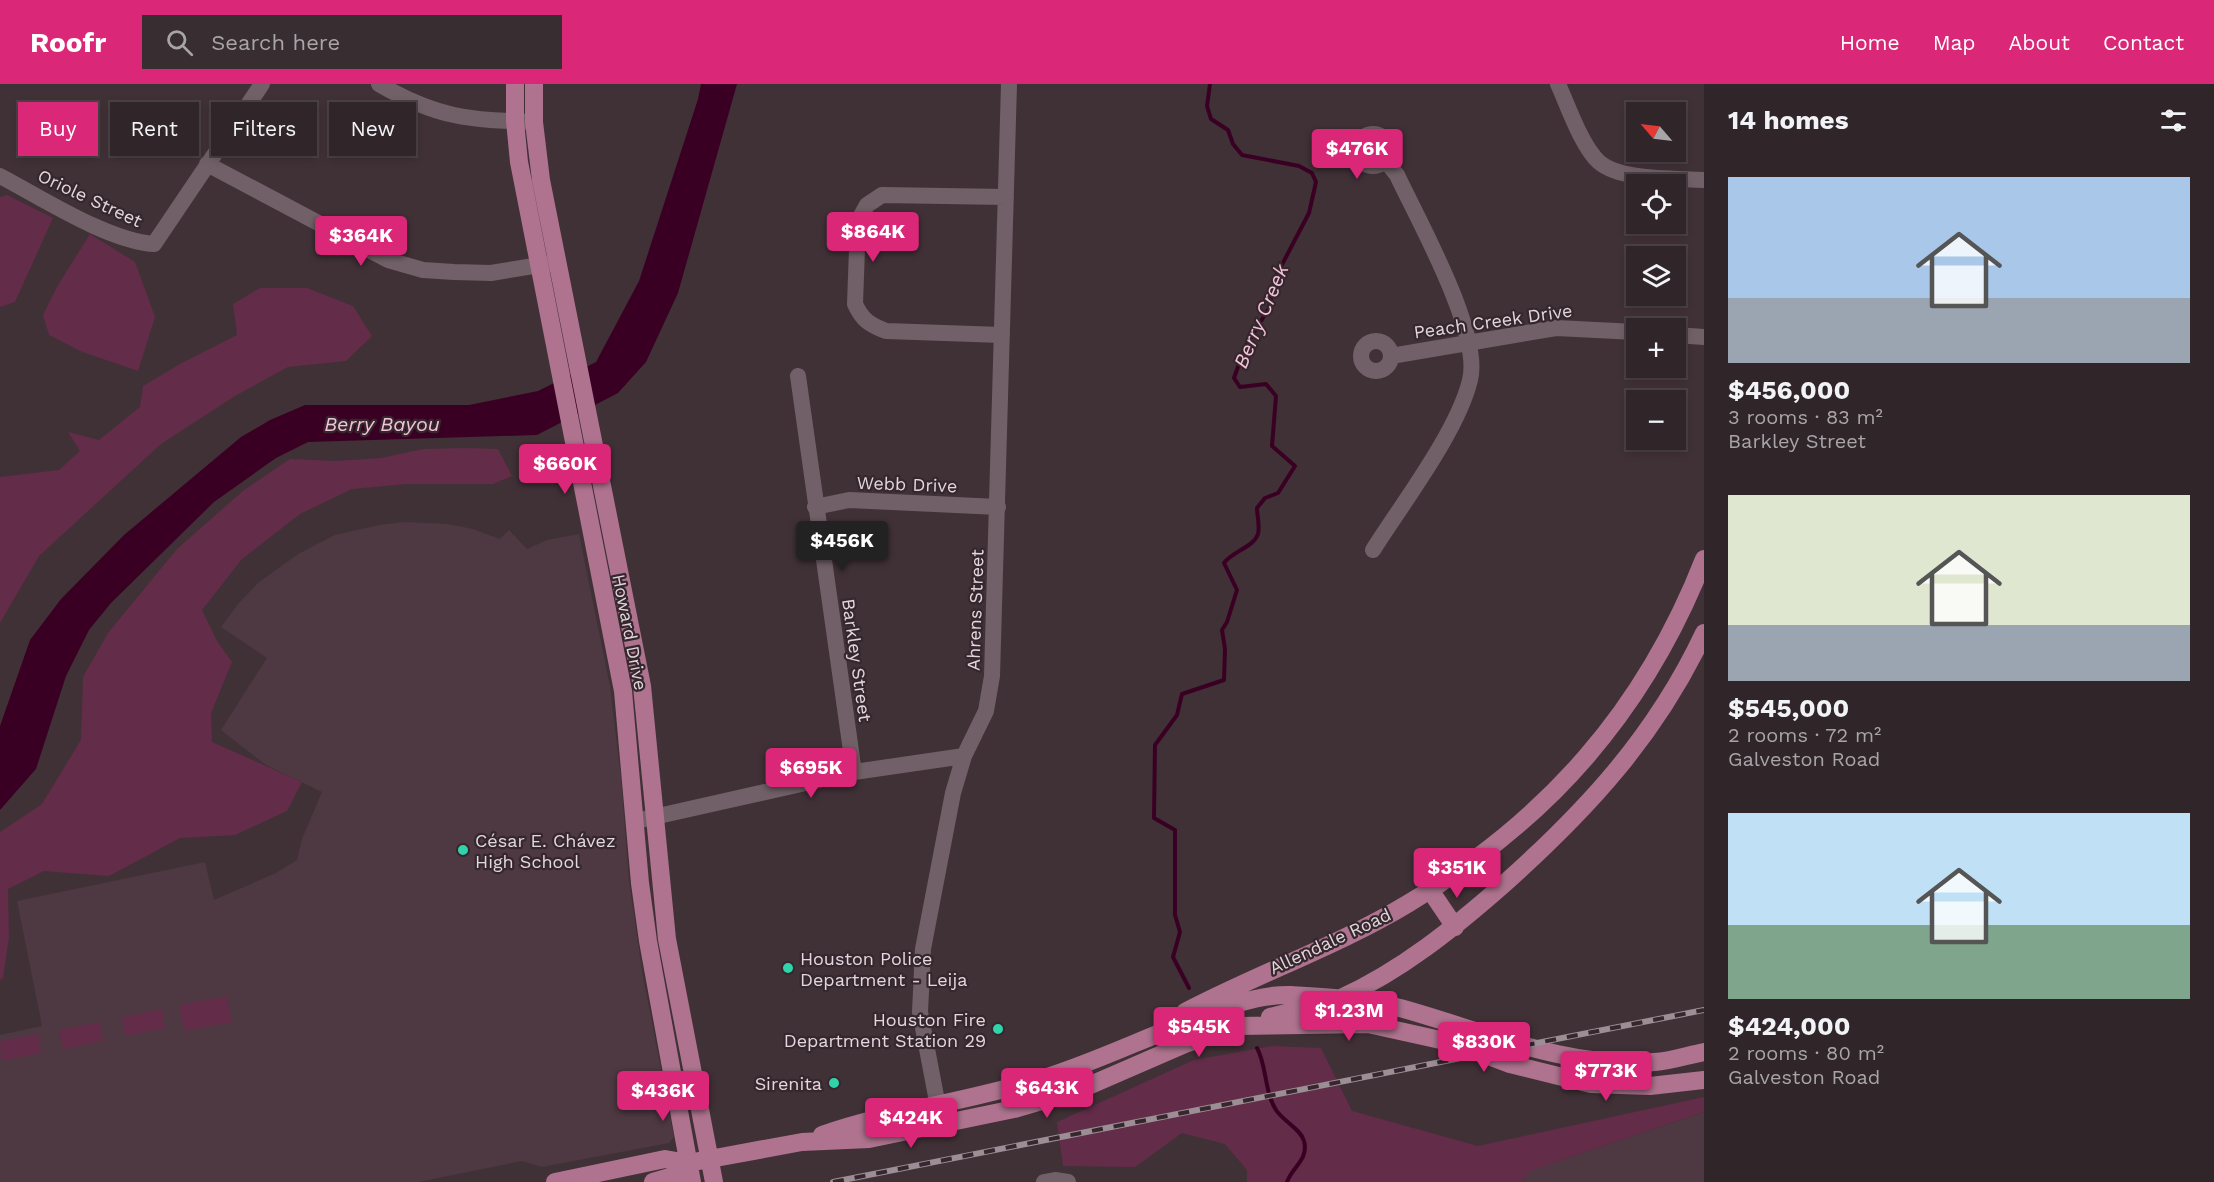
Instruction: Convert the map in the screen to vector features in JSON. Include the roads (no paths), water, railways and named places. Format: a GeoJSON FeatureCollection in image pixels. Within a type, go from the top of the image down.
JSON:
{"type":"FeatureCollection","features":[{"type":"Feature","properties":{"kind":"main road","name":"Howard Drive"},"geometry":{"type":"LineString","coordinates":[[516,84],[515,121],[519,162],[623,691],[640,883],[692,1182]]}},
{"type":"Feature","properties":{"kind":"main road","name":"Howard Drive"},"geometry":{"type":"LineString","coordinates":[[534,84],[534,122],[541,180],[642,686],[663,907],[714,1182]]}},
{"type":"Feature","properties":{"kind":"main road"},"geometry":{"type":"LineString","coordinates":[[591,536],[611,533]]}},
{"type":"Feature","properties":{"kind":"main road","name":"Allendale Road"},"geometry":{"type":"LineString","coordinates":[[1095,1058],[1206,1001],[1408,904],[1507,837],[1553,795],[1616,721],[1650,668],[1690,594],[1704,559]]}},
{"type":"Feature","properties":{"kind":"main road"},"geometry":{"type":"LineString","coordinates":[[555,1182],[665,1159],[688,1163],[802,1142],[869,1139],[1014,1109],[1079,1089],[1228,1028],[1339,999],[1392,969],[1455,927],[1575,817],[1624,763],[1679,683],[1704,633]]}},
{"type":"Feature","properties":{"kind":"main road"},"geometry":{"type":"LineString","coordinates":[[1650,668],[1679,683]]}},
{"type":"Feature","properties":{"kind":"main road"},"geometry":{"type":"LineString","coordinates":[[623,691],[642,686]]}},
{"type":"Feature","properties":{"kind":"main road"},"geometry":{"type":"LineString","coordinates":[[1553,795],[1575,817]]}},
{"type":"Feature","properties":{"kind":"main road"},"geometry":{"type":"LineString","coordinates":[[1430,890],[1455,927]]}},
{"type":"Feature","properties":{"kind":"main road"},"geometry":{"type":"LineString","coordinates":[[1392,969],[1380,987],[1383,998],[1393,1007]]}},
{"type":"Feature","properties":{"kind":"main road"},"geometry":{"type":"LineString","coordinates":[[654,974],[673,970]]}},
{"type":"Feature","properties":{"kind":"main road"},"geometry":{"type":"LineString","coordinates":[[802,1142],[861,1122],[1010,1088],[1246,1001],[1287,995],[1339,999],[1393,1007],[1517,1044],[1595,1060],[1656,1062],[1704,1052]]}},
{"type":"Feature","properties":{"kind":"main road"},"geometry":{"type":"LineString","coordinates":[[1228,1028],[1291,1024],[1368,1024],[1454,1043],[1510,1064],[1559,1078],[1591,1084],[1650,1086],[1704,1080]]}},
{"type":"Feature","properties":{"kind":"main road"},"geometry":{"type":"LineString","coordinates":[[1010,1088],[1014,1109]]}},
{"type":"Feature","properties":{"kind":"main road"},"geometry":{"type":"LineString","coordinates":[[653,1182],[677,1175],[688,1163]]}},
{"type":"Feature","properties":{"kind":"street","name":"Oriole Street"},"geometry":{"type":"LineString","coordinates":[[0,176],[81,219],[140,243],[154,244],[262,84]]}},
{"type":"Feature","properties":{"kind":"street"},"geometry":{"type":"LineString","coordinates":[[379,84],[439,113],[461,118],[534,122]]}},
{"type":"Feature","properties":{"kind":"street","name":"Ahrens Street"},"geometry":{"type":"LineString","coordinates":[[941,1125],[920,1012],[923,949],[953,794],[964,756],[986,711],[991,688],[1009,84]]}},
{"type":"Feature","properties":{"kind":"street"},"geometry":{"type":"LineString","coordinates":[[1558,84],[1588,148],[1599,162],[1623,173],[1704,180]]}},
{"type":"Feature","properties":{"kind":"street"},"geometry":{"type":"LineString","coordinates":[[1372,550],[1453,424],[1471,378],[1469,342],[1461,313],[1397,175],[1385,160]]}},
{"type":"Feature","properties":{"kind":"street"},"geometry":{"type":"LineString","coordinates":[[207,164],[388,260],[423,270],[491,273],[558,262]]}},
{"type":"Feature","properties":{"kind":"street"},"geometry":{"type":"LineString","coordinates":[[1002,335],[886,331],[869,325],[860,316],[855,304],[858,221],[867,205],[882,195],[1006,197]]}},
{"type":"Feature","properties":{"kind":"street","name":"Peach Creek Drive"},"geometry":{"type":"LineString","coordinates":[[1391,356],[1573,327],[1626,331]]}},
{"type":"Feature","properties":{"kind":"street"},"geometry":{"type":"LineString","coordinates":[[1686,336],[1704,337]]}},
{"type":"Feature","properties":{"kind":"street","name":"Barkley Street"},"geometry":{"type":"LineString","coordinates":[[798,376],[854,772]]}},
{"type":"Feature","properties":{"kind":"street","name":"Webb Drive"},"geometry":{"type":"LineString","coordinates":[[815,507],[849,500],[998,507]]}},
{"type":"Feature","properties":{"kind":"street"},"geometry":{"type":"LineString","coordinates":[[636,821],[854,772],[964,756]]}},
{"type":"Feature","properties":{"kind":"street"},"geometry":{"type":"LineString","coordinates":[[1044,1182],[1055,1180],[1068,1182]]}},
{"type":"Feature","properties":{"kind":"water","name":"Berry Bayou"},"geometry":{"type":"Polygon","coordinates":[[[701,84],[737,84],[678,293],[646,362],[618,393],[537,435],[308,442],[276,458],[214,502],[111,603],[89,630],[66,676],[36,769],[0,810],[0,726],[30,640],[61,599],[124,535],[241,437],[270,420],[305,405],[469,405],[538,391],[596,362],[639,281],[701,84]]]}},
{"type":"Feature","properties":{"kind":"waterway","name":"Berry Creek"},"geometry":{"type":"LineString","coordinates":[[1189,988],[1173,957],[1180,932],[1175,915],[1175,830],[1154,818],[1155,745],[1177,715],[1182,694],[1224,680],[1225,649],[1222,630],[1227,622],[1237,590],[1224,563],[1256,538],[1259,528],[1257,508],[1265,498],[1278,493],[1295,466],[1272,446],[1276,396],[1266,384],[1240,387],[1234,378],[1245,347],[1269,308],[1275,278],[1309,213],[1316,182],[1312,173],[1299,166],[1242,155],[1233,144],[1228,130],[1211,119],[1207,106],[1210,84]]}},
{"type":"Feature","properties":{"kind":"waterway","name":"Berry Creek"},"geometry":{"type":"LineString","coordinates":[[1257,1048],[1272,1103],[1304,1141],[1305,1148],[1302,1158],[1287,1182]]}},
{"type":"Feature","properties":{"kind":"railway"},"geometry":{"type":"LineString","coordinates":[[833,1182],[1704,1010]]}},
{"type":"Feature","properties":{"kind":"place","name":"César E. Chávez High School"},"geometry":{"type":"Point","coordinates":[463,850]}},
{"type":"Feature","properties":{"kind":"place","name":"Houston Police Department - Leija"},"geometry":{"type":"Point","coordinates":[788,968]}},
{"type":"Feature","properties":{"kind":"place","name":"Houston Fire Department Station 29"},"geometry":{"type":"Point","coordinates":[998,1029]}},
{"type":"Feature","properties":{"kind":"place","name":"Sirenita"},"geometry":{"type":"Point","coordinates":[834,1083]}}]}
